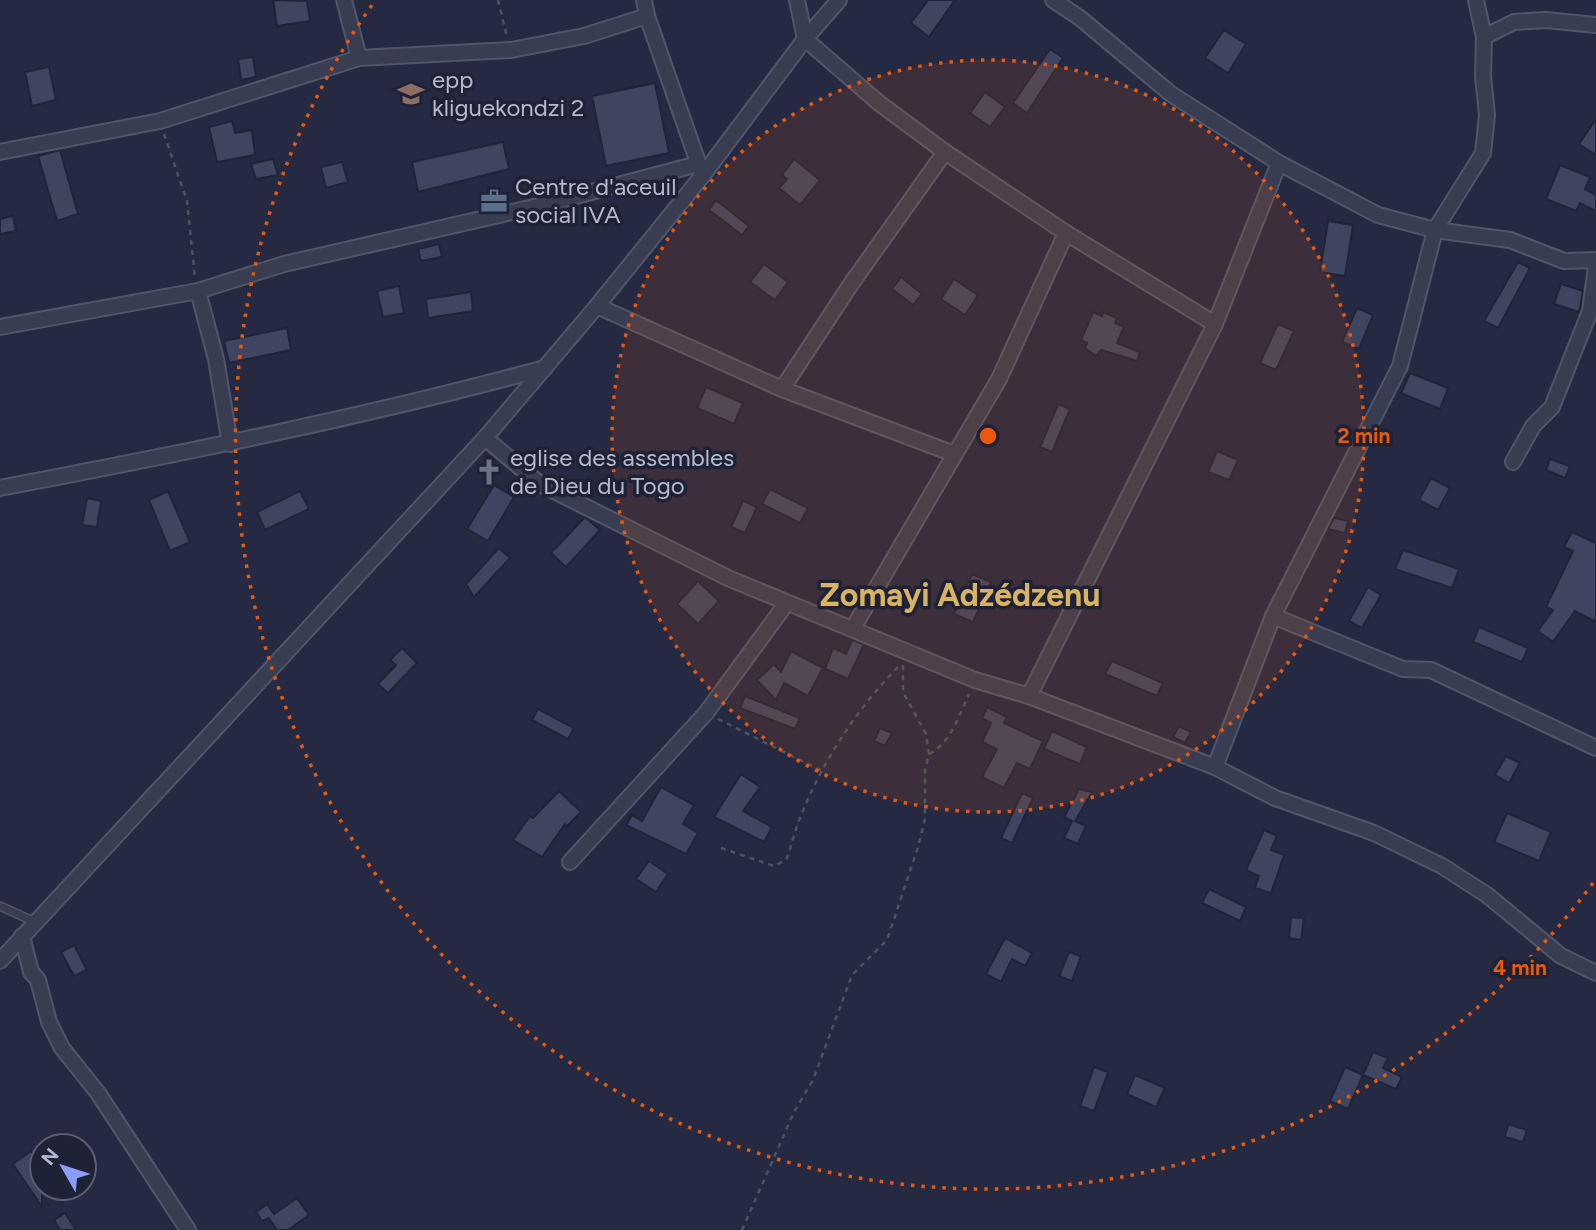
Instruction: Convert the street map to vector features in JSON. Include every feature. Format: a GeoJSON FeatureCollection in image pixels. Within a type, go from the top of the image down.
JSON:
{"type":"FeatureCollection","features":[{"type":"Feature","properties":{"kind":"street"},"geometry":{"type":"LineString","coordinates":[[344,0],[359,58]]}},
{"type":"Feature","properties":{"kind":"street"},"geometry":{"type":"LineString","coordinates":[[644,0],[646,16],[700,169]]}},
{"type":"Feature","properties":{"kind":"street"},"geometry":{"type":"LineString","coordinates":[[797,0],[805,39],[879,103],[945,152],[1066,233],[1215,324]]}},
{"type":"Feature","properties":{"kind":"street"},"geometry":{"type":"LineString","coordinates":[[0,961],[485,438],[597,306],[700,169],[839,0]]}},
{"type":"Feature","properties":{"kind":"street"},"geometry":{"type":"LineString","coordinates":[[1053,0],[1080,18],[1171,94],[1279,163],[1378,215],[1435,230],[1510,240],[1564,261],[1596,260]]}},
{"type":"Feature","properties":{"kind":"street"},"geometry":{"type":"LineString","coordinates":[[1215,766],[1273,616],[1400,366],[1435,230],[1483,153],[1487,115],[1483,76],[1484,37],[1476,0]]}},
{"type":"Feature","properties":{"kind":"street"},"geometry":{"type":"LineString","coordinates":[[0,152],[160,121],[359,58],[511,50],[584,36],[646,16]]}},
{"type":"Feature","properties":{"kind":"street"},"geometry":{"type":"LineString","coordinates":[[1484,37],[1514,22],[1546,20],[1596,25]]}},
{"type":"Feature","properties":{"kind":"street"},"geometry":{"type":"LineString","coordinates":[[782,389],[851,284],[945,152]]}},
{"type":"Feature","properties":{"kind":"street"},"geometry":{"type":"LineString","coordinates":[[1029,696],[1215,324],[1279,163]]}},
{"type":"Feature","properties":{"kind":"street"},"geometry":{"type":"LineString","coordinates":[[0,327],[198,291],[284,264],[700,169]]}},
{"type":"Feature","properties":{"kind":"street"},"geometry":{"type":"LineString","coordinates":[[853,628],[999,379],[1066,233]]}},
{"type":"Feature","properties":{"kind":"street"},"geometry":{"type":"LineString","coordinates":[[1513,462],[1533,426],[1552,407],[1590,311],[1596,267]]}},
{"type":"Feature","properties":{"kind":"street"},"geometry":{"type":"LineString","coordinates":[[198,291],[216,359],[230,444]]}},
{"type":"Feature","properties":{"kind":"street"},"geometry":{"type":"LineString","coordinates":[[597,306],[782,389],[954,454]]}},
{"type":"Feature","properties":{"kind":"street"},"geometry":{"type":"LineString","coordinates":[[0,488],[230,444],[410,405],[545,368]]}},
{"type":"Feature","properties":{"kind":"street"},"geometry":{"type":"LineString","coordinates":[[485,438],[540,484],[786,604],[853,628],[975,680],[1029,696],[1215,766],[1275,798],[1374,833],[1442,866],[1487,895],[1554,950],[1596,973]]}},
{"type":"Feature","properties":{"kind":"street"},"geometry":{"type":"LineString","coordinates":[[570,862],[706,713],[786,604]]}},
{"type":"Feature","properties":{"kind":"street"},"geometry":{"type":"LineString","coordinates":[[1273,616],[1403,669],[1431,670],[1596,748]]}},
{"type":"Feature","properties":{"kind":"street"},"geometry":{"type":"LineString","coordinates":[[22,936],[31,972],[37,980],[50,1022],[62,1048],[98,1093],[188,1230]]}},
{"type":"Feature","properties":{"kind":"lane"},"geometry":{"type":"LineString","coordinates":[[0,906],[35,922]]}},
{"type":"Feature","properties":{"kind":"path"},"geometry":{"type":"LineString","coordinates":[[498,0],[511,50]]}},
{"type":"Feature","properties":{"kind":"path"},"geometry":{"type":"LineString","coordinates":[[160,121],[187,201],[198,291]]}},
{"type":"Feature","properties":{"kind":"path"},"geometry":{"type":"LineString","coordinates":[[721,848],[774,866],[786,860],[799,819],[850,724],[873,692],[903,663],[903,692],[926,734],[929,754],[925,770],[925,819],[887,940],[852,975],[813,1080],[794,1112],[742,1230]]}},
{"type":"Feature","properties":{"kind":"path"},"geometry":{"type":"LineString","coordinates":[[929,754],[938,749],[955,726],[975,680]]}},
{"type":"Feature","properties":{"kind":"path"},"geometry":{"type":"LineString","coordinates":[[706,713],[823,771]]}},
{"type":"Feature","properties":{"kind":"building"},"geometry":{"type":"Polygon","coordinates":[[[273,0],[307,1],[310,21],[277,26],[273,0]]]}},
{"type":"Feature","properties":{"kind":"building"},"geometry":{"type":"Polygon","coordinates":[[[928,0],[955,0],[929,37],[911,23],[928,0]]]}},
{"type":"Feature","properties":{"kind":"building"},"geometry":{"type":"Polygon","coordinates":[[[1224,30],[1246,44],[1228,73],[1205,58],[1224,30]]]}},
{"type":"Feature","properties":{"kind":"building"},"geometry":{"type":"Polygon","coordinates":[[[1050,49],[1063,58],[1027,113],[1013,103],[1050,49]]]}},
{"type":"Feature","properties":{"kind":"building"},"geometry":{"type":"Polygon","coordinates":[[[253,57],[256,77],[241,80],[238,59],[253,57]]]}},
{"type":"Feature","properties":{"kind":"building"},"geometry":{"type":"Polygon","coordinates":[[[49,67],[56,100],[32,106],[25,72],[49,67]]]}},
{"type":"Feature","properties":{"kind":"building"},"geometry":{"type":"Polygon","coordinates":[[[655,83],[669,153],[606,166],[592,96],[655,83]]]}},
{"type":"Feature","properties":{"kind":"building"},"geometry":{"type":"Polygon","coordinates":[[[985,92],[1005,107],[990,127],[970,113],[985,92]]]}},
{"type":"Feature","properties":{"kind":"building"},"geometry":{"type":"Polygon","coordinates":[[[1596,119],[1596,155],[1579,144],[1596,119]]]}},
{"type":"Feature","properties":{"kind":"building"},"geometry":{"type":"Polygon","coordinates":[[[232,121],[235,133],[252,130],[255,155],[217,162],[209,127],[232,121]]]}},
{"type":"Feature","properties":{"kind":"building"},"geometry":{"type":"Polygon","coordinates":[[[503,142],[509,169],[418,192],[412,162],[503,142]]]}},
{"type":"Feature","properties":{"kind":"building"},"geometry":{"type":"Polygon","coordinates":[[[60,150],[78,214],[57,221],[38,156],[60,150]]]}},
{"type":"Feature","properties":{"kind":"building"},"geometry":{"type":"Polygon","coordinates":[[[273,159],[278,175],[256,179],[251,164],[273,159]]]}},
{"type":"Feature","properties":{"kind":"building"},"geometry":{"type":"Polygon","coordinates":[[[794,159],[820,180],[800,205],[779,188],[787,179],[782,175],[794,159]]]}},
{"type":"Feature","properties":{"kind":"building"},"geometry":{"type":"Polygon","coordinates":[[[342,162],[348,182],[326,188],[321,167],[342,162]]]}},
{"type":"Feature","properties":{"kind":"building"},"geometry":{"type":"Polygon","coordinates":[[[1560,165],[1590,177],[1585,189],[1596,195],[1596,211],[1580,203],[1576,211],[1546,199],[1560,165]]]}},
{"type":"Feature","properties":{"kind":"building"},"geometry":{"type":"Polygon","coordinates":[[[716,200],[749,226],[742,235],[709,210],[716,200]]]}},
{"type":"Feature","properties":{"kind":"building"},"geometry":{"type":"Polygon","coordinates":[[[13,216],[16,231],[0,234],[0,219],[13,216]]]}},
{"type":"Feature","properties":{"kind":"building"},"geometry":{"type":"Polygon","coordinates":[[[1328,221],[1353,225],[1345,276],[1320,272],[1328,221]]]}},
{"type":"Feature","properties":{"kind":"building"},"geometry":{"type":"Polygon","coordinates":[[[439,244],[442,257],[421,261],[418,249],[439,244]]]}},
{"type":"Feature","properties":{"kind":"building"},"geometry":{"type":"Polygon","coordinates":[[[1518,262],[1530,268],[1498,328],[1484,321],[1518,262]]]}},
{"type":"Feature","properties":{"kind":"building"},"geometry":{"type":"Polygon","coordinates":[[[764,264],[788,282],[775,300],[750,282],[764,264]]]}},
{"type":"Feature","properties":{"kind":"building"},"geometry":{"type":"Polygon","coordinates":[[[901,277],[922,294],[913,305],[892,289],[901,277]]]}},
{"type":"Feature","properties":{"kind":"building"},"geometry":{"type":"Polygon","coordinates":[[[954,279],[978,295],[965,315],[941,299],[954,279]]]}},
{"type":"Feature","properties":{"kind":"building"},"geometry":{"type":"Polygon","coordinates":[[[1561,284],[1583,291],[1579,312],[1554,304],[1561,284]]]}},
{"type":"Feature","properties":{"kind":"building"},"geometry":{"type":"Polygon","coordinates":[[[399,286],[404,313],[383,317],[377,291],[399,286]]]}},
{"type":"Feature","properties":{"kind":"building"},"geometry":{"type":"Polygon","coordinates":[[[471,292],[473,311],[428,318],[426,299],[471,292]]]}},
{"type":"Feature","properties":{"kind":"building"},"geometry":{"type":"Polygon","coordinates":[[[1357,308],[1373,315],[1359,349],[1342,342],[1357,308]]]}},
{"type":"Feature","properties":{"kind":"building"},"geometry":{"type":"Polygon","coordinates":[[[1093,312],[1102,316],[1103,312],[1117,318],[1115,323],[1124,327],[1117,343],[1140,352],[1137,361],[1101,350],[1096,356],[1085,348],[1087,343],[1081,340],[1093,312]]]}},
{"type":"Feature","properties":{"kind":"building"},"geometry":{"type":"Polygon","coordinates":[[[1278,324],[1294,331],[1276,370],[1260,363],[1278,324]]]}},
{"type":"Feature","properties":{"kind":"building"},"geometry":{"type":"Polygon","coordinates":[[[287,328],[291,350],[229,363],[224,341],[287,328]]]}},
{"type":"Feature","properties":{"kind":"building"},"geometry":{"type":"Polygon","coordinates":[[[1410,373],[1448,388],[1440,409],[1401,393],[1410,373]]]}},
{"type":"Feature","properties":{"kind":"building"},"geometry":{"type":"Polygon","coordinates":[[[706,387],[743,403],[734,424],[697,408],[706,387]]]}},
{"type":"Feature","properties":{"kind":"building"},"geometry":{"type":"Polygon","coordinates":[[[1058,404],[1070,409],[1052,452],[1040,447],[1058,404]]]}},
{"type":"Feature","properties":{"kind":"building"},"geometry":{"type":"Polygon","coordinates":[[[1217,451],[1238,460],[1229,480],[1208,472],[1217,451]]]}},
{"type":"Feature","properties":{"kind":"building"},"geometry":{"type":"Polygon","coordinates":[[[1550,459],[1570,466],[1565,478],[1546,470],[1550,459]]]}},
{"type":"Feature","properties":{"kind":"building"},"geometry":{"type":"Polygon","coordinates":[[[1431,478],[1450,488],[1438,510],[1419,500],[1431,478]]]}},
{"type":"Feature","properties":{"kind":"building"},"geometry":{"type":"Polygon","coordinates":[[[494,485],[514,497],[488,541],[467,529],[494,485]]]}},
{"type":"Feature","properties":{"kind":"building"},"geometry":{"type":"Polygon","coordinates":[[[770,489],[808,508],[800,523],[762,504],[770,489]]]}},
{"type":"Feature","properties":{"kind":"building"},"geometry":{"type":"Polygon","coordinates":[[[168,491],[190,542],[170,551],[149,500],[168,491]]]}},
{"type":"Feature","properties":{"kind":"building"},"geometry":{"type":"Polygon","coordinates":[[[300,491],[309,509],[265,530],[257,512],[300,491]]]}},
{"type":"Feature","properties":{"kind":"building"},"geometry":{"type":"Polygon","coordinates":[[[87,498],[101,501],[97,527],[82,525],[87,498]]]}},
{"type":"Feature","properties":{"kind":"building"},"geometry":{"type":"Polygon","coordinates":[[[743,501],[757,507],[745,533],[731,527],[743,501]]]}},
{"type":"Feature","properties":{"kind":"building"},"geometry":{"type":"Polygon","coordinates":[[[585,517],[600,530],[566,567],[551,553],[585,517]]]}},
{"type":"Feature","properties":{"kind":"building"},"geometry":{"type":"Polygon","coordinates":[[[1334,518],[1348,521],[1345,533],[1328,529],[1334,518]]]}},
{"type":"Feature","properties":{"kind":"building"},"geometry":{"type":"Polygon","coordinates":[[[1572,532],[1596,543],[1596,622],[1575,611],[1553,642],[1538,631],[1553,610],[1546,607],[1573,551],[1564,547],[1572,532]]]}},
{"type":"Feature","properties":{"kind":"building"},"geometry":{"type":"Polygon","coordinates":[[[499,548],[510,558],[474,597],[466,584],[499,548]]]}},
{"type":"Feature","properties":{"kind":"building"},"geometry":{"type":"Polygon","coordinates":[[[1403,550],[1459,569],[1452,588],[1395,569],[1403,550]]]}},
{"type":"Feature","properties":{"kind":"building"},"geometry":{"type":"Polygon","coordinates":[[[972,574],[991,582],[973,622],[954,614],[972,574]]]}},
{"type":"Feature","properties":{"kind":"building"},"geometry":{"type":"Polygon","coordinates":[[[698,581],[719,601],[698,624],[677,604],[698,581]]]}},
{"type":"Feature","properties":{"kind":"building"},"geometry":{"type":"Polygon","coordinates":[[[1368,587],[1381,595],[1362,628],[1349,621],[1368,587]]]}},
{"type":"Feature","properties":{"kind":"building"},"geometry":{"type":"Polygon","coordinates":[[[1479,627],[1528,648],[1522,662],[1473,642],[1479,627]]]}},
{"type":"Feature","properties":{"kind":"building"},"geometry":{"type":"Polygon","coordinates":[[[852,640],[864,644],[848,679],[825,669],[833,648],[846,654],[852,640]]]}},
{"type":"Feature","properties":{"kind":"building"},"geometry":{"type":"Polygon","coordinates":[[[402,648],[417,663],[388,693],[378,684],[396,665],[390,660],[402,648]]]}},
{"type":"Feature","properties":{"kind":"building"},"geometry":{"type":"Polygon","coordinates":[[[791,651],[823,668],[808,696],[784,683],[776,700],[757,680],[774,664],[781,672],[791,651]]]}},
{"type":"Feature","properties":{"kind":"building"},"geometry":{"type":"Polygon","coordinates":[[[1112,661],[1163,683],[1157,696],[1105,674],[1112,661]]]}},
{"type":"Feature","properties":{"kind":"building"},"geometry":{"type":"Polygon","coordinates":[[[745,696],[800,718],[795,729],[740,708],[745,696]]]}},
{"type":"Feature","properties":{"kind":"building"},"geometry":{"type":"Polygon","coordinates":[[[987,707],[1007,717],[1004,723],[1043,741],[1030,769],[1017,763],[1004,788],[982,777],[997,749],[982,742],[991,723],[982,718],[987,707]]]}},
{"type":"Feature","properties":{"kind":"building"},"geometry":{"type":"Polygon","coordinates":[[[538,709],[574,728],[568,739],[532,720],[538,709]]]}},
{"type":"Feature","properties":{"kind":"building"},"geometry":{"type":"Polygon","coordinates":[[[1179,726],[1191,732],[1185,743],[1173,737],[1179,726]]]}},
{"type":"Feature","properties":{"kind":"building"},"geometry":{"type":"Polygon","coordinates":[[[880,728],[892,733],[885,746],[874,741],[880,728]]]}},
{"type":"Feature","properties":{"kind":"building"},"geometry":{"type":"Polygon","coordinates":[[[1052,731],[1087,747],[1080,764],[1044,749],[1052,731]]]}},
{"type":"Feature","properties":{"kind":"building"},"geometry":{"type":"Polygon","coordinates":[[[1506,756],[1520,763],[1509,783],[1495,775],[1506,756]]]}},
{"type":"Feature","properties":{"kind":"building"},"geometry":{"type":"Polygon","coordinates":[[[741,774],[760,787],[743,811],[772,827],[764,842],[714,817],[741,774]]]}},
{"type":"Feature","properties":{"kind":"building"},"geometry":{"type":"Polygon","coordinates":[[[661,787],[694,805],[683,824],[698,833],[686,854],[626,825],[632,815],[642,821],[661,787]]]}},
{"type":"Feature","properties":{"kind":"building"},"geometry":{"type":"Polygon","coordinates":[[[1079,789],[1092,792],[1075,821],[1086,826],[1078,844],[1064,838],[1072,821],[1064,817],[1079,789]]]}},
{"type":"Feature","properties":{"kind":"building"},"geometry":{"type":"Polygon","coordinates":[[[559,791],[581,812],[567,826],[565,824],[542,857],[513,840],[530,816],[533,818],[559,791]]]}},
{"type":"Feature","properties":{"kind":"building"},"geometry":{"type":"Polygon","coordinates":[[[1022,793],[1033,798],[1012,843],[1001,838],[1022,793]]]}},
{"type":"Feature","properties":{"kind":"building"},"geometry":{"type":"Polygon","coordinates":[[[1507,813],[1551,832],[1539,861],[1494,842],[1507,813]]]}},
{"type":"Feature","properties":{"kind":"building"},"geometry":{"type":"Polygon","coordinates":[[[1264,830],[1277,836],[1271,850],[1284,855],[1271,893],[1255,888],[1259,876],[1246,870],[1264,830]]]}},
{"type":"Feature","properties":{"kind":"building"},"geometry":{"type":"Polygon","coordinates":[[[649,861],[668,874],[656,892],[636,879],[649,861]]]}},
{"type":"Feature","properties":{"kind":"building"},"geometry":{"type":"Polygon","coordinates":[[[1209,889],[1246,907],[1240,921],[1202,903],[1209,889]]]}},
{"type":"Feature","properties":{"kind":"building"},"geometry":{"type":"Polygon","coordinates":[[[1291,917],[1304,918],[1301,940],[1289,938],[1291,917]]]}},
{"type":"Feature","properties":{"kind":"building"},"geometry":{"type":"Polygon","coordinates":[[[1005,938],[1032,953],[1025,966],[1012,959],[1001,982],[986,974],[1005,938]]]}},
{"type":"Feature","properties":{"kind":"building"},"geometry":{"type":"Polygon","coordinates":[[[74,945],[87,970],[74,976],[61,952],[74,945]]]}},
{"type":"Feature","properties":{"kind":"building"},"geometry":{"type":"Polygon","coordinates":[[[1069,952],[1081,956],[1072,981],[1059,976],[1069,952]]]}},
{"type":"Feature","properties":{"kind":"building"},"geometry":{"type":"Polygon","coordinates":[[[1373,1052],[1388,1058],[1383,1068],[1402,1077],[1396,1089],[1363,1075],[1373,1052]]]}},
{"type":"Feature","properties":{"kind":"building"},"geometry":{"type":"Polygon","coordinates":[[[1094,1067],[1108,1072],[1094,1111],[1080,1106],[1094,1067]]]}},
{"type":"Feature","properties":{"kind":"building"},"geometry":{"type":"Polygon","coordinates":[[[1345,1067],[1363,1075],[1348,1109],[1330,1101],[1345,1067]]]}},
{"type":"Feature","properties":{"kind":"building"},"geometry":{"type":"Polygon","coordinates":[[[1135,1075],[1165,1088],[1156,1107],[1127,1094],[1135,1075]]]}},
{"type":"Feature","properties":{"kind":"building"},"geometry":{"type":"Polygon","coordinates":[[[1508,1124],[1527,1130],[1523,1142],[1505,1137],[1508,1124]]]}},
{"type":"Feature","properties":{"kind":"building"},"geometry":{"type":"Polygon","coordinates":[[[28,1153],[28,1186],[13,1164],[28,1153]]]}},
{"type":"Feature","properties":{"kind":"building"},"geometry":{"type":"Polygon","coordinates":[[[297,1198],[309,1215],[288,1230],[277,1230],[269,1218],[262,1221],[256,1212],[267,1204],[274,1214],[297,1198]]]}},
{"type":"Feature","properties":{"kind":"building"},"geometry":{"type":"Polygon","coordinates":[[[65,1213],[76,1230],[60,1230],[54,1220],[65,1213]]]}},
{"type":"Feature","properties":{"kind":"place","name":"epp kliguekondzi 2"},"geometry":{"type":"Point","coordinates":[411,94]}},
{"type":"Feature","properties":{"kind":"place","name":"Centre d'aceuil social IVA"},"geometry":{"type":"Point","coordinates":[494,201]}},
{"type":"Feature","properties":{"kind":"place","name":"eglise des assembles de Dieu du Togo"},"geometry":{"type":"Point","coordinates":[489,472]}},
{"type":"Feature","properties":{"kind":"district","name":"Zomayi Adzédzenu"},"geometry":{"type":"Point","coordinates":[960,595]}}]}
